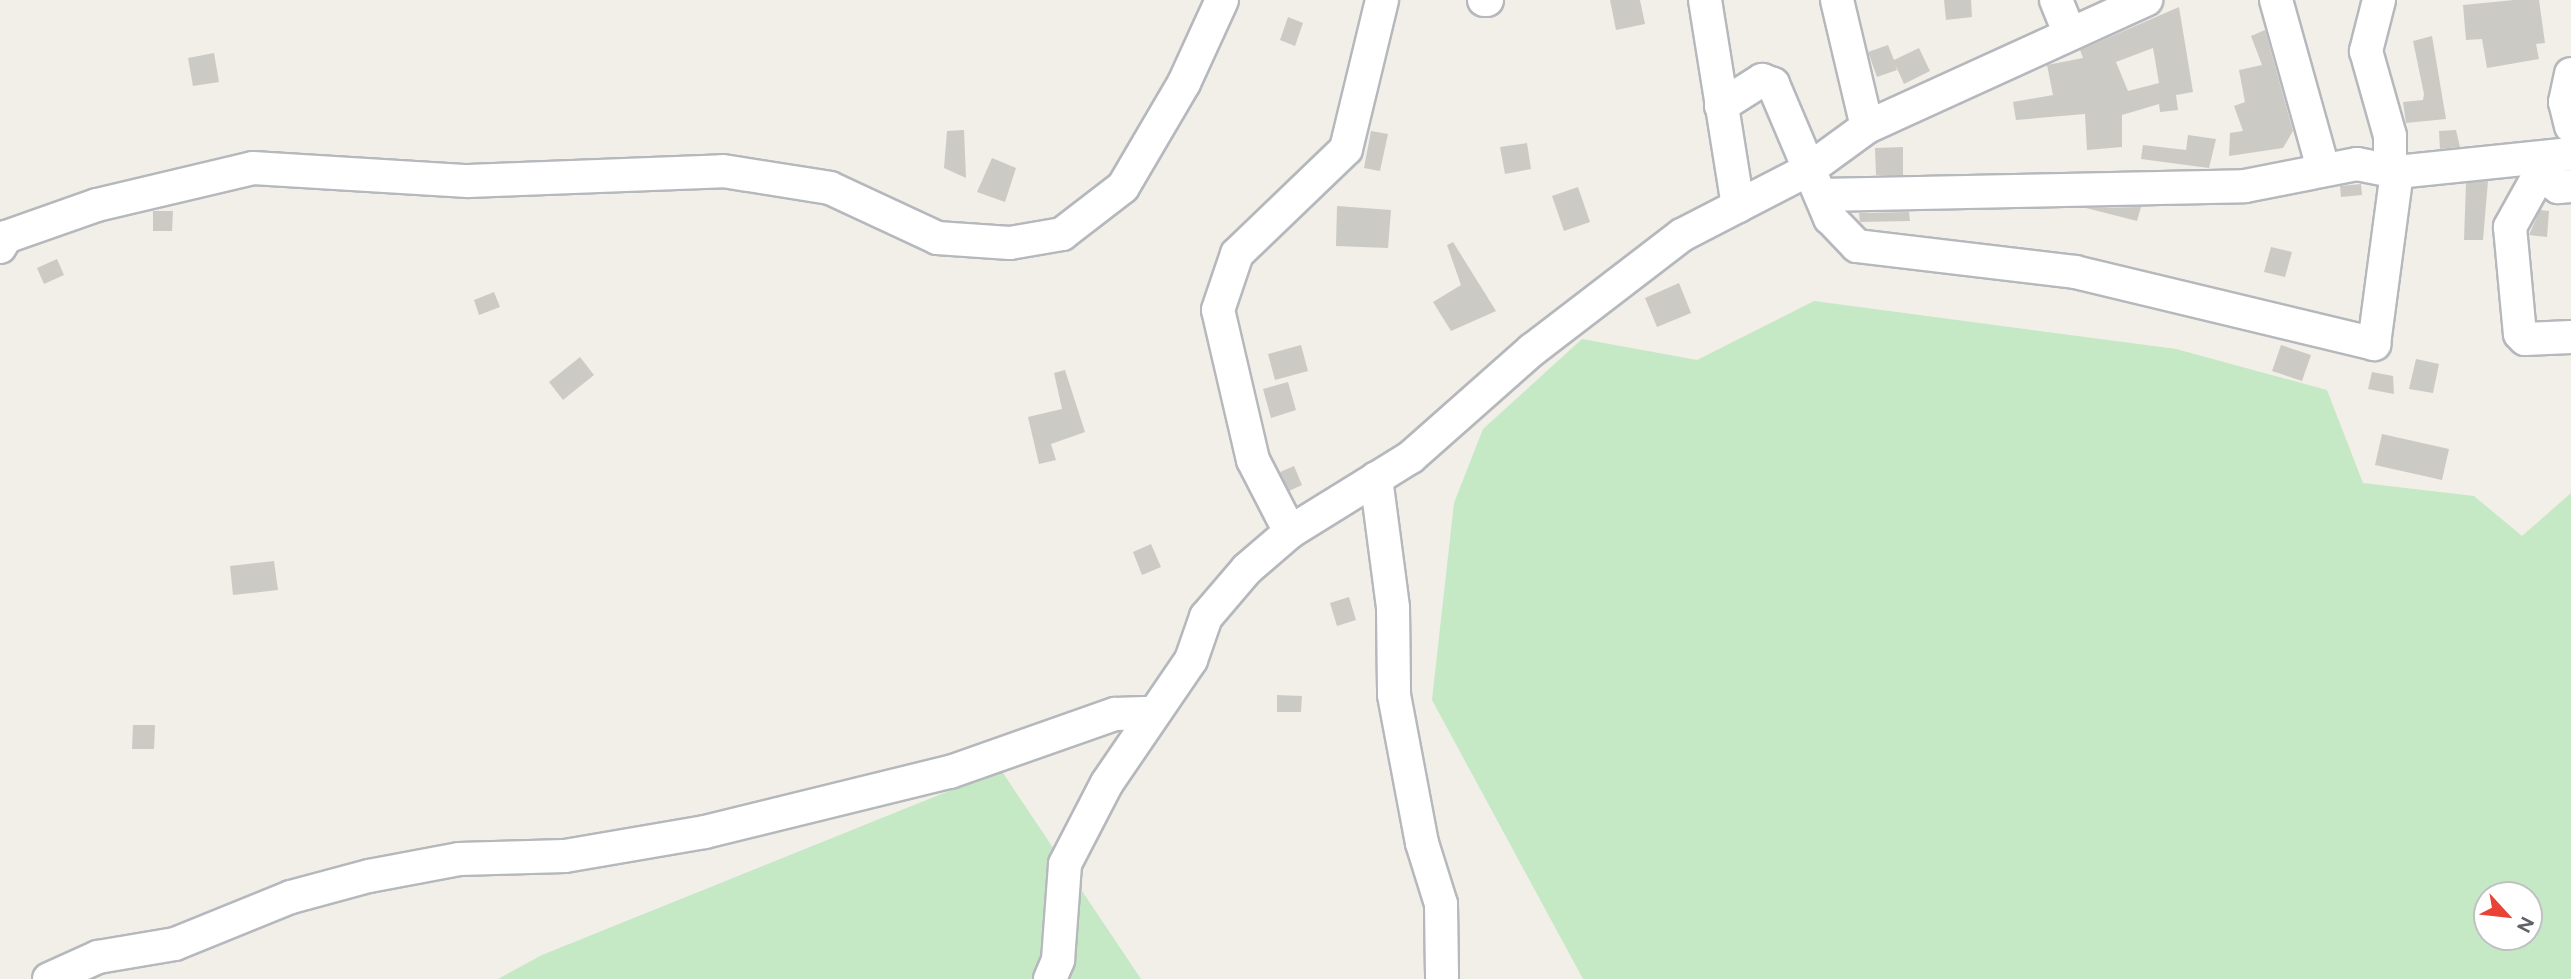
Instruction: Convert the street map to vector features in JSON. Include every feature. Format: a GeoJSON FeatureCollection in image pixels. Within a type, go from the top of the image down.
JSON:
{"type":"FeatureCollection","features":[{"type":"Feature","properties":{"kind":"street"},"geometry":{"type":"LineString","coordinates":[[0,247],[6,237],[97,205],[253,168],[481,181],[723,171],[830,188],[937,238],[1010,243],[1062,234],[1123,187],[1184,83],[1222,0]]}},
{"type":"Feature","properties":{"kind":"street"},"geometry":{"type":"LineString","coordinates":[[1290,532],[1253,460],[1218,310],[1237,254],[1346,149],[1382,0]]}},
{"type":"Feature","properties":{"kind":"street"},"geometry":{"type":"LineString","coordinates":[[1706,0],[1738,206]]}},
{"type":"Feature","properties":{"kind":"street"},"geometry":{"type":"LineString","coordinates":[[1837,0],[1867,127]]}},
{"type":"Feature","properties":{"kind":"street"},"geometry":{"type":"LineString","coordinates":[[2056,0],[2069,33]]}},
{"type":"Feature","properties":{"kind":"street"},"geometry":{"type":"LineString","coordinates":[[1815,182],[1867,127],[1986,78],[2069,33],[2146,0]]}},
{"type":"Feature","properties":{"kind":"street"},"geometry":{"type":"LineString","coordinates":[[2276,0],[2323,168]]}},
{"type":"Feature","properties":{"kind":"street"},"geometry":{"type":"LineString","coordinates":[[1721,106],[1762,80],[1773,84],[1830,218],[1857,246],[2075,272],[2374,344],[2394,172],[2390,136],[2366,51],[2379,0]]}},
{"type":"Feature","properties":{"kind":"street"},"geometry":{"type":"LineString","coordinates":[[2571,74],[2566,102],[2571,126]]}},
{"type":"Feature","properties":{"kind":"street"},"geometry":{"type":"LineString","coordinates":[[1050,979],[1058,960],[1065,864],[1153,713],[1191,660],[1206,617],[1290,532],[1411,457],[1603,292],[1682,235],[1738,206],[1815,182],[2245,186],[2323,168],[2357,164],[2394,172],[2552,162]]}},
{"type":"Feature","properties":{"kind":"street"},"geometry":{"type":"LineString","coordinates":[[2552,162],[2558,187],[2571,187]]}},
{"type":"Feature","properties":{"kind":"street"},"geometry":{"type":"LineString","coordinates":[[2552,162],[2510,227],[2520,334],[2525,339],[2571,337]]}},
{"type":"Feature","properties":{"kind":"street"},"geometry":{"type":"LineString","coordinates":[[1376,478],[1393,608],[1394,695],[1422,844],[1441,904],[1442,979]]}},
{"type":"Feature","properties":{"kind":"street"},"geometry":{"type":"LineString","coordinates":[[49,979],[98,957],[175,944],[291,897],[369,876],[459,859],[565,856],[705,832],[950,772],[1115,714],[1153,713]]}},
{"type":"Feature","properties":{"kind":"green space"},"geometry":{"type":"Polygon","coordinates":[[[1814,301],[2176,349],[2327,390],[2363,483],[2474,496],[2522,536],[2571,493],[2571,979],[1583,979],[1432,700],[1454,503],[1483,429],[1582,339],[1697,360],[1814,301]]]}},
{"type":"Feature","properties":{"kind":"green space"},"geometry":{"type":"Polygon","coordinates":[[[1001,770],[1141,979],[498,979],[542,955],[1001,770]]]}},
{"type":"Feature","properties":{"kind":"building"},"geometry":{"type":"Polygon","coordinates":[[[1610,0],[1640,0],[1645,24],[1616,30],[1610,0]]]}},
{"type":"Feature","properties":{"kind":"building"},"geometry":{"type":"Polygon","coordinates":[[[1944,0],[1971,0],[1972,17],[1946,20],[1944,0]]]}},
{"type":"Feature","properties":{"kind":"building"},"geometry":{"type":"Polygon","coordinates":[[[2539,0],[2545,43],[2536,44],[2539,59],[2487,68],[2482,39],[2466,40],[2463,5],[2539,0]]]}},
{"type":"Feature","properties":{"kind":"building"},"geometry":{"type":"Polygon","coordinates":[[[2179,7],[2193,92],[2176,95],[2178,110],[2160,112],[2159,104],[2122,115],[2122,147],[2087,150],[2085,114],[2016,120],[2013,102],[2053,95],[2047,65],[2083,58],[2080,50],[2179,7]],[[2153,48],[2116,62],[2128,91],[2159,83],[2153,48]]]}},
{"type":"Feature","properties":{"kind":"building"},"geometry":{"type":"Polygon","coordinates":[[[1288,17],[1303,23],[1295,46],[1280,40],[1288,17]]]}},
{"type":"Feature","properties":{"kind":"building"},"geometry":{"type":"Polygon","coordinates":[[[2265,30],[2293,131],[2283,148],[2229,156],[2230,133],[2243,131],[2234,106],[2245,102],[2239,70],[2262,65],[2251,36],[2265,30]]]}},
{"type":"Feature","properties":{"kind":"building"},"geometry":{"type":"Polygon","coordinates":[[[2432,36],[2446,119],[2406,123],[2403,102],[2423,100],[2424,94],[2413,41],[2432,36]]]}},
{"type":"Feature","properties":{"kind":"building"},"geometry":{"type":"Polygon","coordinates":[[[1888,45],[1894,60],[1919,48],[1930,71],[1904,84],[1895,64],[1897,70],[1877,77],[1868,52],[1888,45]]]}},
{"type":"Feature","properties":{"kind":"building"},"geometry":{"type":"Polygon","coordinates":[[[214,53],[219,82],[193,86],[188,58],[214,53]]]}},
{"type":"Feature","properties":{"kind":"building"},"geometry":{"type":"Polygon","coordinates":[[[964,130],[966,178],[944,168],[947,131],[964,130]]]}},
{"type":"Feature","properties":{"kind":"building"},"geometry":{"type":"Polygon","coordinates":[[[2456,130],[2460,147],[2440,149],[2439,131],[2456,130]]]}},
{"type":"Feature","properties":{"kind":"building"},"geometry":{"type":"Polygon","coordinates":[[[1371,131],[1388,134],[1380,171],[1364,168],[1371,131]]]}},
{"type":"Feature","properties":{"kind":"building"},"geometry":{"type":"Polygon","coordinates":[[[2188,135],[2216,139],[2209,168],[2141,159],[2143,145],[2186,150],[2188,135]]]}},
{"type":"Feature","properties":{"kind":"building"},"geometry":{"type":"Polygon","coordinates":[[[1527,143],[1531,169],[1505,174],[1500,147],[1527,143]]]}},
{"type":"Feature","properties":{"kind":"building"},"geometry":{"type":"Polygon","coordinates":[[[1903,147],[1903,175],[1876,175],[1875,148],[1903,147]]]}},
{"type":"Feature","properties":{"kind":"building"},"geometry":{"type":"Polygon","coordinates":[[[992,158],[1016,168],[1005,202],[977,192],[992,158]]]}},
{"type":"Feature","properties":{"kind":"building"},"geometry":{"type":"Polygon","coordinates":[[[2488,181],[2483,240],[2464,240],[2466,183],[2488,181]]]}},
{"type":"Feature","properties":{"kind":"building"},"geometry":{"type":"Polygon","coordinates":[[[2361,184],[2362,195],[2341,197],[2340,186],[2361,184]]]}},
{"type":"Feature","properties":{"kind":"building"},"geometry":{"type":"Polygon","coordinates":[[[1578,187],[1590,222],[1564,231],[1552,196],[1578,187]]]}},
{"type":"Feature","properties":{"kind":"building"},"geometry":{"type":"Polygon","coordinates":[[[1337,206],[1391,210],[1388,248],[1336,246],[1337,206]]]}},
{"type":"Feature","properties":{"kind":"building"},"geometry":{"type":"Polygon","coordinates":[[[2141,207],[2137,221],[2086,208],[2087,208],[2141,207]]]}},
{"type":"Feature","properties":{"kind":"building"},"geometry":{"type":"Polygon","coordinates":[[[2540,210],[2549,211],[2547,237],[2529,235],[2540,210]]]}},
{"type":"Feature","properties":{"kind":"building"},"geometry":{"type":"Polygon","coordinates":[[[153,211],[173,211],[172,231],[153,231],[153,211]]]}},
{"type":"Feature","properties":{"kind":"building"},"geometry":{"type":"Polygon","coordinates":[[[1909,212],[1910,221],[1860,222],[1859,213],[1909,212]]]}},
{"type":"Feature","properties":{"kind":"building"},"geometry":{"type":"Polygon","coordinates":[[[1453,242],[1496,311],[1451,331],[1433,302],[1461,285],[1447,245],[1453,242]]]}},
{"type":"Feature","properties":{"kind":"building"},"geometry":{"type":"Polygon","coordinates":[[[2271,247],[2292,252],[2285,277],[2264,272],[2271,247]]]}},
{"type":"Feature","properties":{"kind":"building"},"geometry":{"type":"Polygon","coordinates":[[[57,259],[64,275],[44,284],[37,268],[57,259]]]}},
{"type":"Feature","properties":{"kind":"building"},"geometry":{"type":"Polygon","coordinates":[[[1679,283],[1691,313],[1657,327],[1645,298],[1679,283]]]}},
{"type":"Feature","properties":{"kind":"building"},"geometry":{"type":"Polygon","coordinates":[[[494,292],[500,307],[479,315],[474,300],[494,292]]]}},
{"type":"Feature","properties":{"kind":"building"},"geometry":{"type":"Polygon","coordinates":[[[1301,345],[1308,371],[1275,380],[1268,354],[1301,345]]]}},
{"type":"Feature","properties":{"kind":"building"},"geometry":{"type":"Polygon","coordinates":[[[2281,345],[2311,355],[2302,381],[2272,371],[2281,345]]]}},
{"type":"Feature","properties":{"kind":"building"},"geometry":{"type":"Polygon","coordinates":[[[580,357],[594,375],[563,400],[549,382],[580,357]]]}},
{"type":"Feature","properties":{"kind":"building"},"geometry":{"type":"Polygon","coordinates":[[[2416,359],[2439,364],[2433,393],[2409,389],[2416,359]]]}},
{"type":"Feature","properties":{"kind":"building"},"geometry":{"type":"Polygon","coordinates":[[[1065,370],[1085,432],[1051,444],[1056,460],[1039,464],[1028,417],[1062,409],[1054,373],[1065,370]]]}},
{"type":"Feature","properties":{"kind":"building"},"geometry":{"type":"Polygon","coordinates":[[[2372,372],[2393,376],[2394,394],[2368,389],[2372,372]]]}},
{"type":"Feature","properties":{"kind":"building"},"geometry":{"type":"Polygon","coordinates":[[[1288,382],[1296,410],[1271,418],[1263,389],[1288,382]]]}},
{"type":"Feature","properties":{"kind":"building"},"geometry":{"type":"Polygon","coordinates":[[[2382,434],[2449,449],[2442,480],[2375,465],[2382,434]]]}},
{"type":"Feature","properties":{"kind":"building"},"geometry":{"type":"Polygon","coordinates":[[[1294,466],[1302,485],[1289,491],[1280,472],[1294,466]]]}},
{"type":"Feature","properties":{"kind":"building"},"geometry":{"type":"Polygon","coordinates":[[[1151,544],[1161,567],[1142,575],[1133,552],[1151,544]]]}},
{"type":"Feature","properties":{"kind":"building"},"geometry":{"type":"Polygon","coordinates":[[[274,561],[278,590],[233,595],[230,566],[274,561]]]}},
{"type":"Feature","properties":{"kind":"building"},"geometry":{"type":"Polygon","coordinates":[[[1349,597],[1356,620],[1337,626],[1330,603],[1349,597]]]}},
{"type":"Feature","properties":{"kind":"building"},"geometry":{"type":"Polygon","coordinates":[[[1277,695],[1302,696],[1301,712],[1277,712],[1277,695]]]}},
{"type":"Feature","properties":{"kind":"building"},"geometry":{"type":"Polygon","coordinates":[[[133,725],[155,725],[154,749],[132,749],[133,725]]]}}]}
